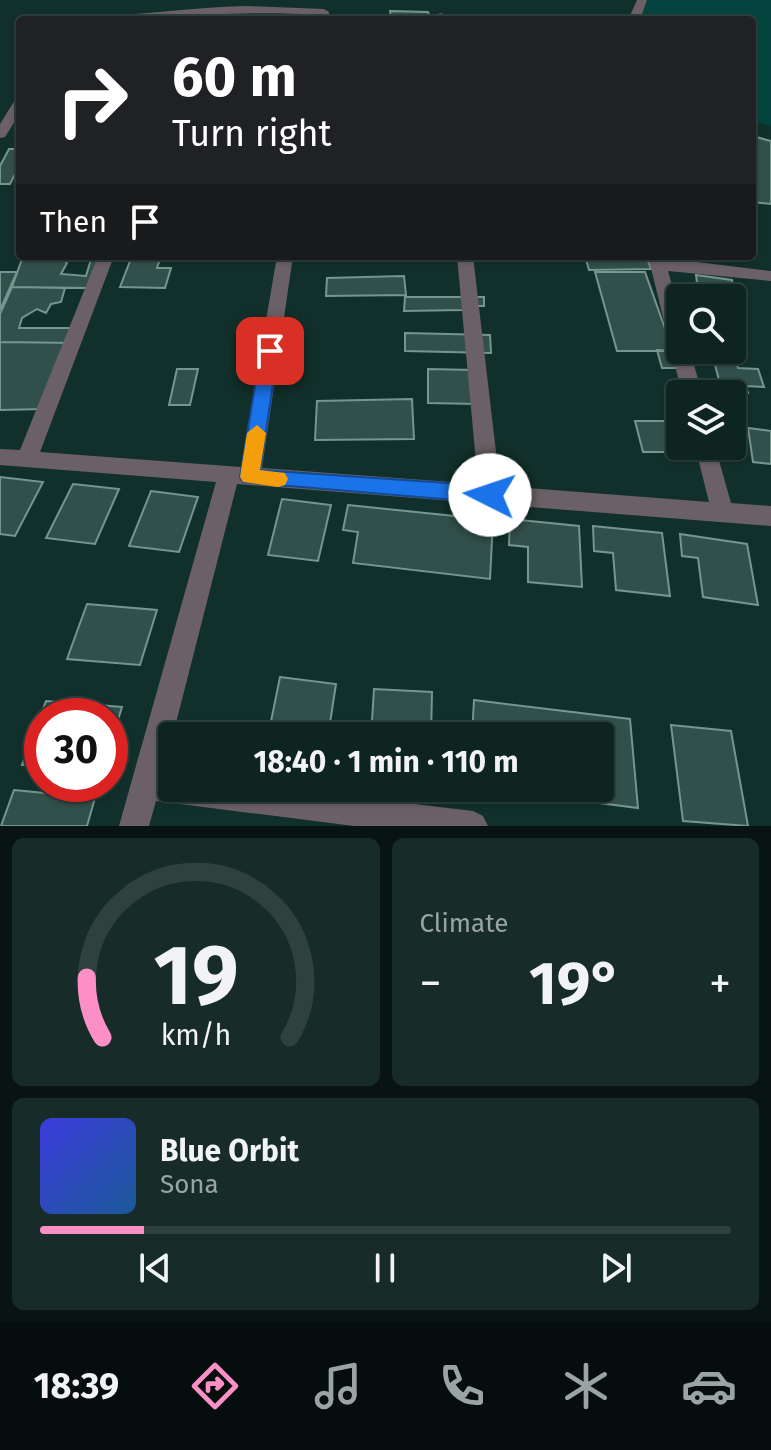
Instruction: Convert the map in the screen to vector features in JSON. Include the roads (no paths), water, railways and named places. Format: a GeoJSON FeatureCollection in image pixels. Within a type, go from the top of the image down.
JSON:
{"type":"FeatureCollection","features":[{"type":"Feature","properties":{"kind":"street"},"geometry":{"type":"LineString","coordinates":[[201,15],[269,7],[324,12],[324,16]]}},
{"type":"Feature","properties":{"kind":"street"},"geometry":{"type":"LineString","coordinates":[[0,134],[16,109]]}},
{"type":"Feature","properties":{"kind":"street"},"geometry":{"type":"LineString","coordinates":[[27,459],[104,260]]}},
{"type":"Feature","properties":{"kind":"street"},"geometry":{"type":"LineString","coordinates":[[134,826],[239,476],[284,260]]}},
{"type":"Feature","properties":{"kind":"street"},"geometry":{"type":"LineString","coordinates":[[465,260],[490,495]]}},
{"type":"Feature","properties":{"kind":"street"},"geometry":{"type":"LineString","coordinates":[[666,293],[658,261],[771,276]]}},
{"type":"Feature","properties":{"kind":"street"},"geometry":{"type":"LineString","coordinates":[[0,457],[771,516]]}},
{"type":"Feature","properties":{"kind":"street"},"geometry":{"type":"LineString","coordinates":[[709,460],[722,511]]}},
{"type":"Feature","properties":{"kind":"street"},"geometry":{"type":"LineString","coordinates":[[146,786],[473,826]]}}]}
